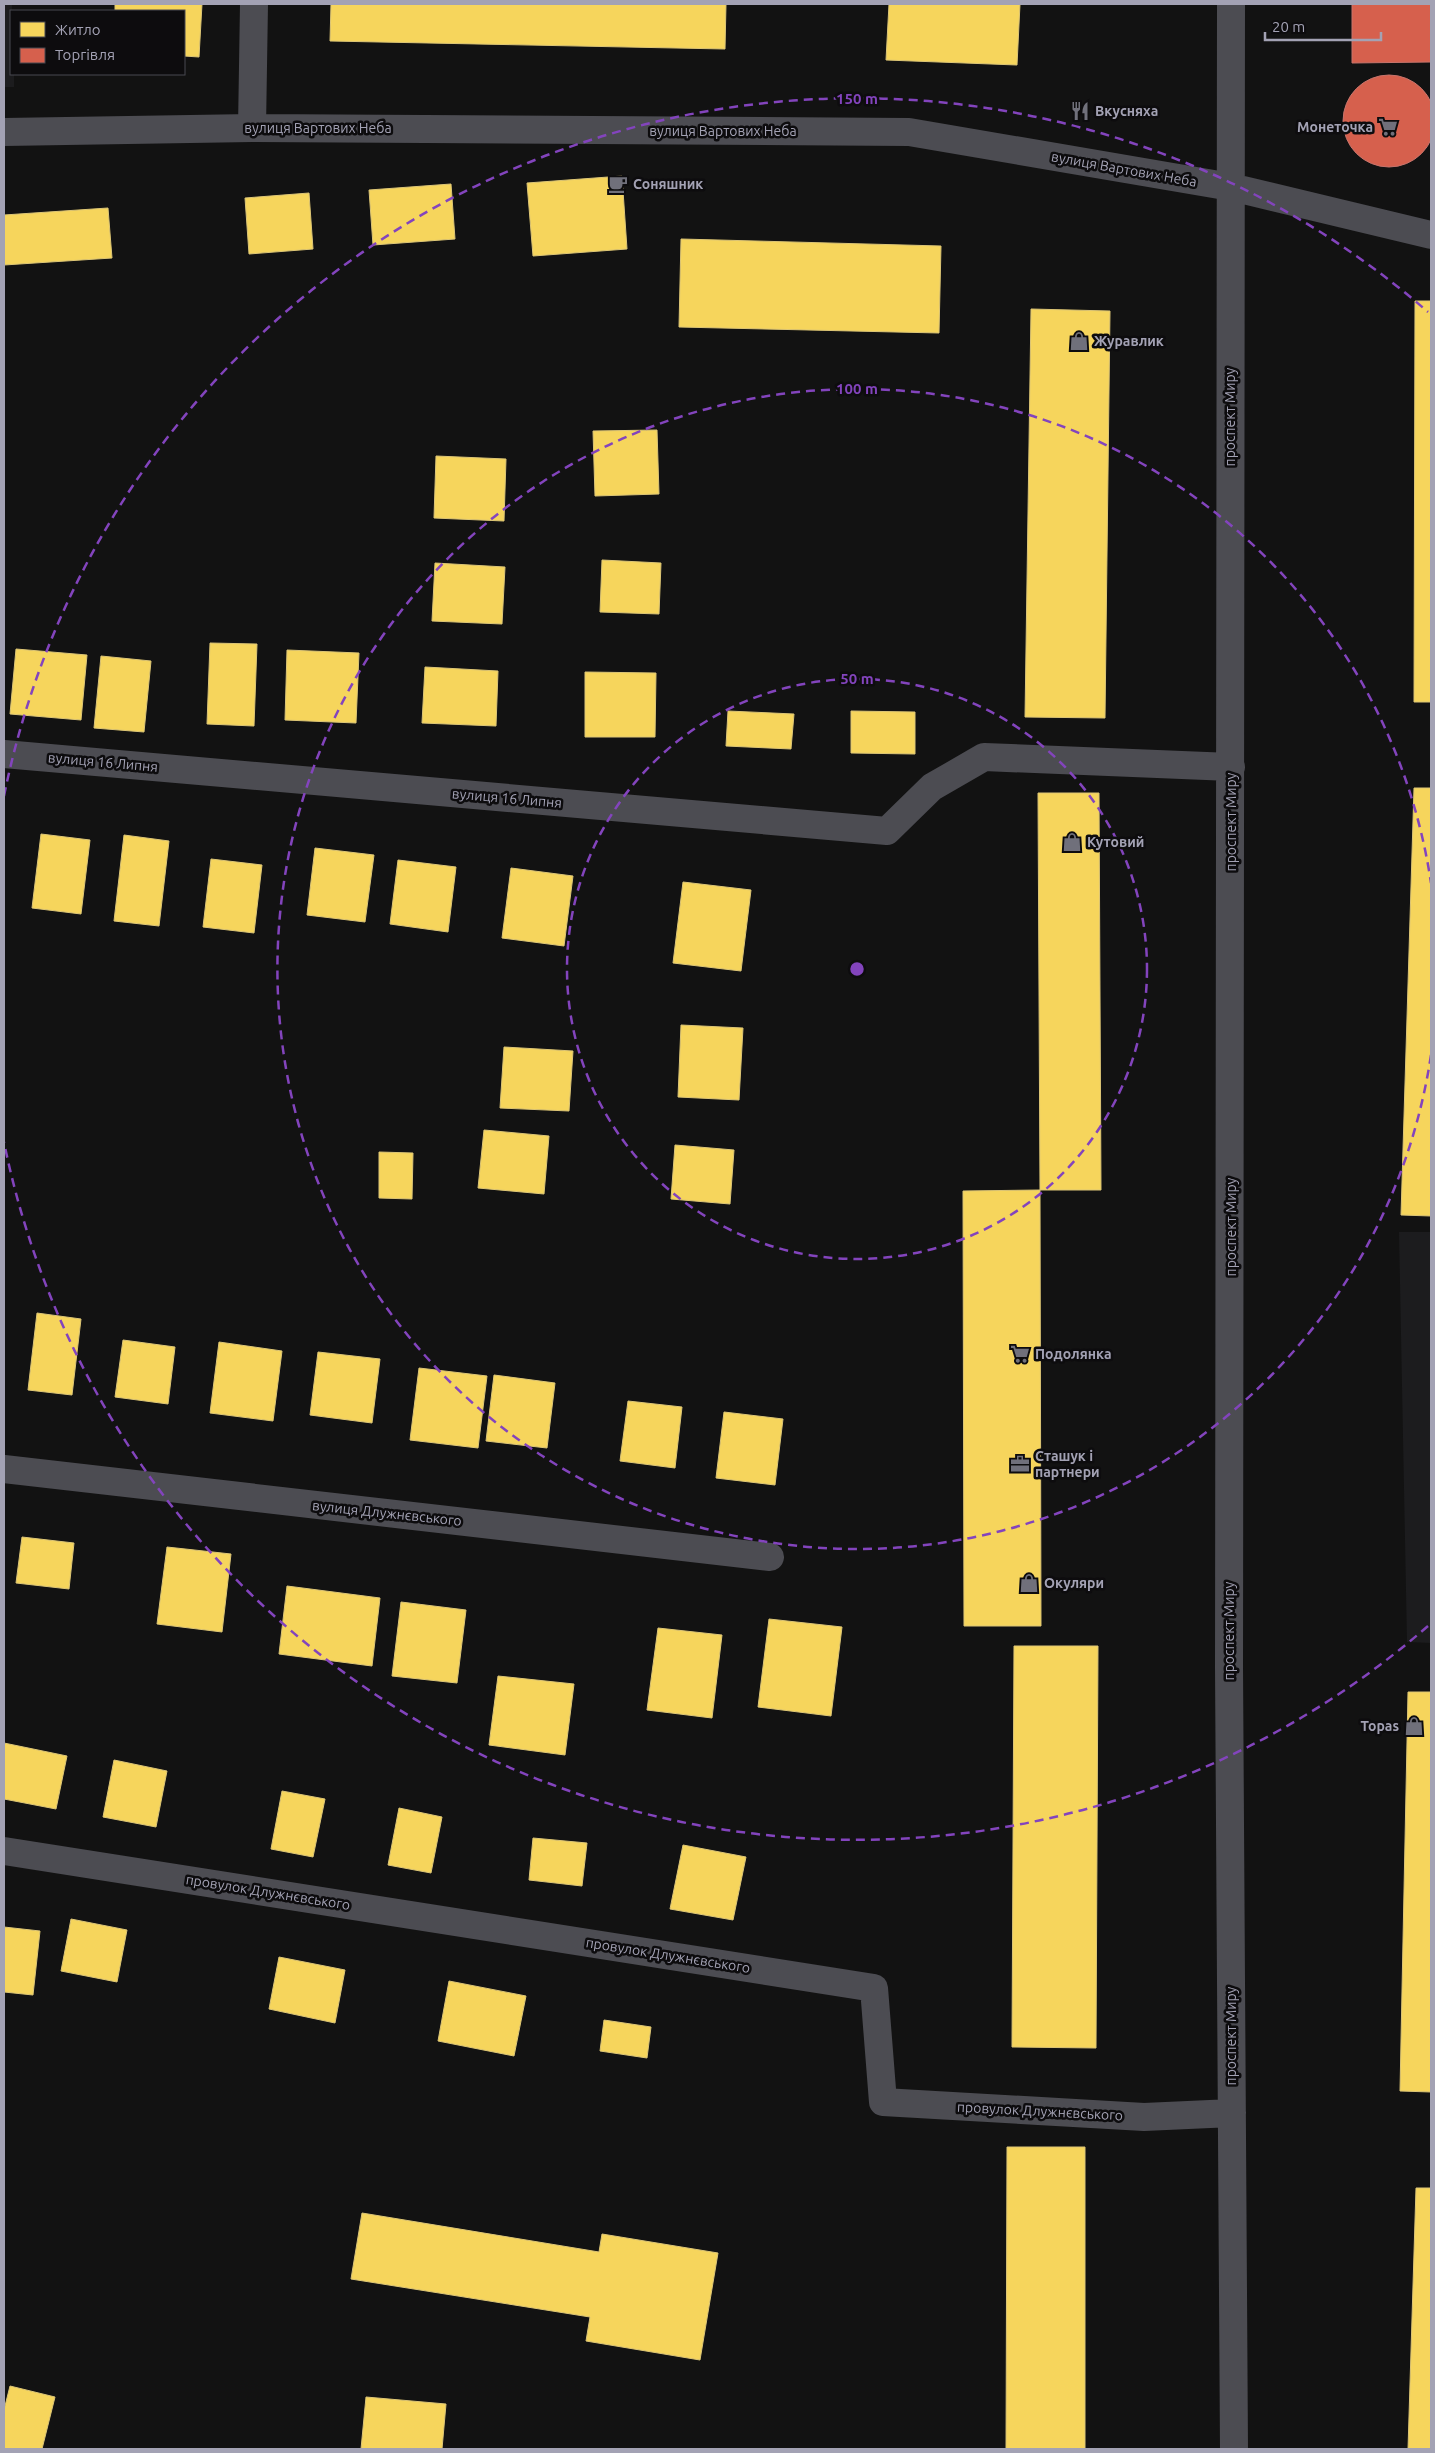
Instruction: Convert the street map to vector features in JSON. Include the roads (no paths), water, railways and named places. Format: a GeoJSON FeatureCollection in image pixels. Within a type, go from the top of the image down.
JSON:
{"type":"FeatureCollection","features":[{"type":"Feature","properties":{"kind":"street"},"geometry":{"type":"LineString","coordinates":[[252,128],[254,4]]}},
{"type":"Feature","properties":{"kind":"street","name":"проспект Миру"},"geometry":{"type":"LineString","coordinates":[[1231,4],[1229,1677],[1234,2449]]}},
{"type":"Feature","properties":{"kind":"street","name":"вулиця Вартових Неба"},"geometry":{"type":"LineString","coordinates":[[4,132],[252,128],[909,132],[1231,187],[1431,235]]}},
{"type":"Feature","properties":{"kind":"street","name":"вулиця 16 Липня"},"geometry":{"type":"LineString","coordinates":[[4,754],[887,831],[932,787],[984,757],[1231,767]]}},
{"type":"Feature","properties":{"kind":"street","name":"вулиця Длужнєвського"},"geometry":{"type":"LineString","coordinates":[[4,1470],[770,1557]]}},
{"type":"Feature","properties":{"kind":"street","name":"провулок Длужнєвського"},"geometry":{"type":"LineString","coordinates":[[4,1850],[874,1988],[882,2102],[1144,2117],[1232,2113]]}},
{"type":"Feature","properties":{"kind":"place","name":"Вкусняха"},"geometry":{"type":"Point","coordinates":[1080,111]}},
{"type":"Feature","properties":{"kind":"place","name":"Монеточка"},"geometry":{"type":"Point","coordinates":[1388,127]}},
{"type":"Feature","properties":{"kind":"place","name":"Соняшник"},"geometry":{"type":"Point","coordinates":[618,184]}},
{"type":"Feature","properties":{"kind":"place","name":"Журавлик"},"geometry":{"type":"Point","coordinates":[1079,341]}},
{"type":"Feature","properties":{"kind":"place","name":"Кутовий"},"geometry":{"type":"Point","coordinates":[1072,842]}},
{"type":"Feature","properties":{"kind":"place","name":"Подолянка"},"geometry":{"type":"Point","coordinates":[1020,1354]}},
{"type":"Feature","properties":{"kind":"place","name":"Сташук і партнери"},"geometry":{"type":"Point","coordinates":[1020,1464]}},
{"type":"Feature","properties":{"kind":"place","name":"Окуляри"},"geometry":{"type":"Point","coordinates":[1029,1583]}},
{"type":"Feature","properties":{"kind":"place","name":"Topas"},"geometry":{"type":"Point","coordinates":[1414,1726]}}]}
